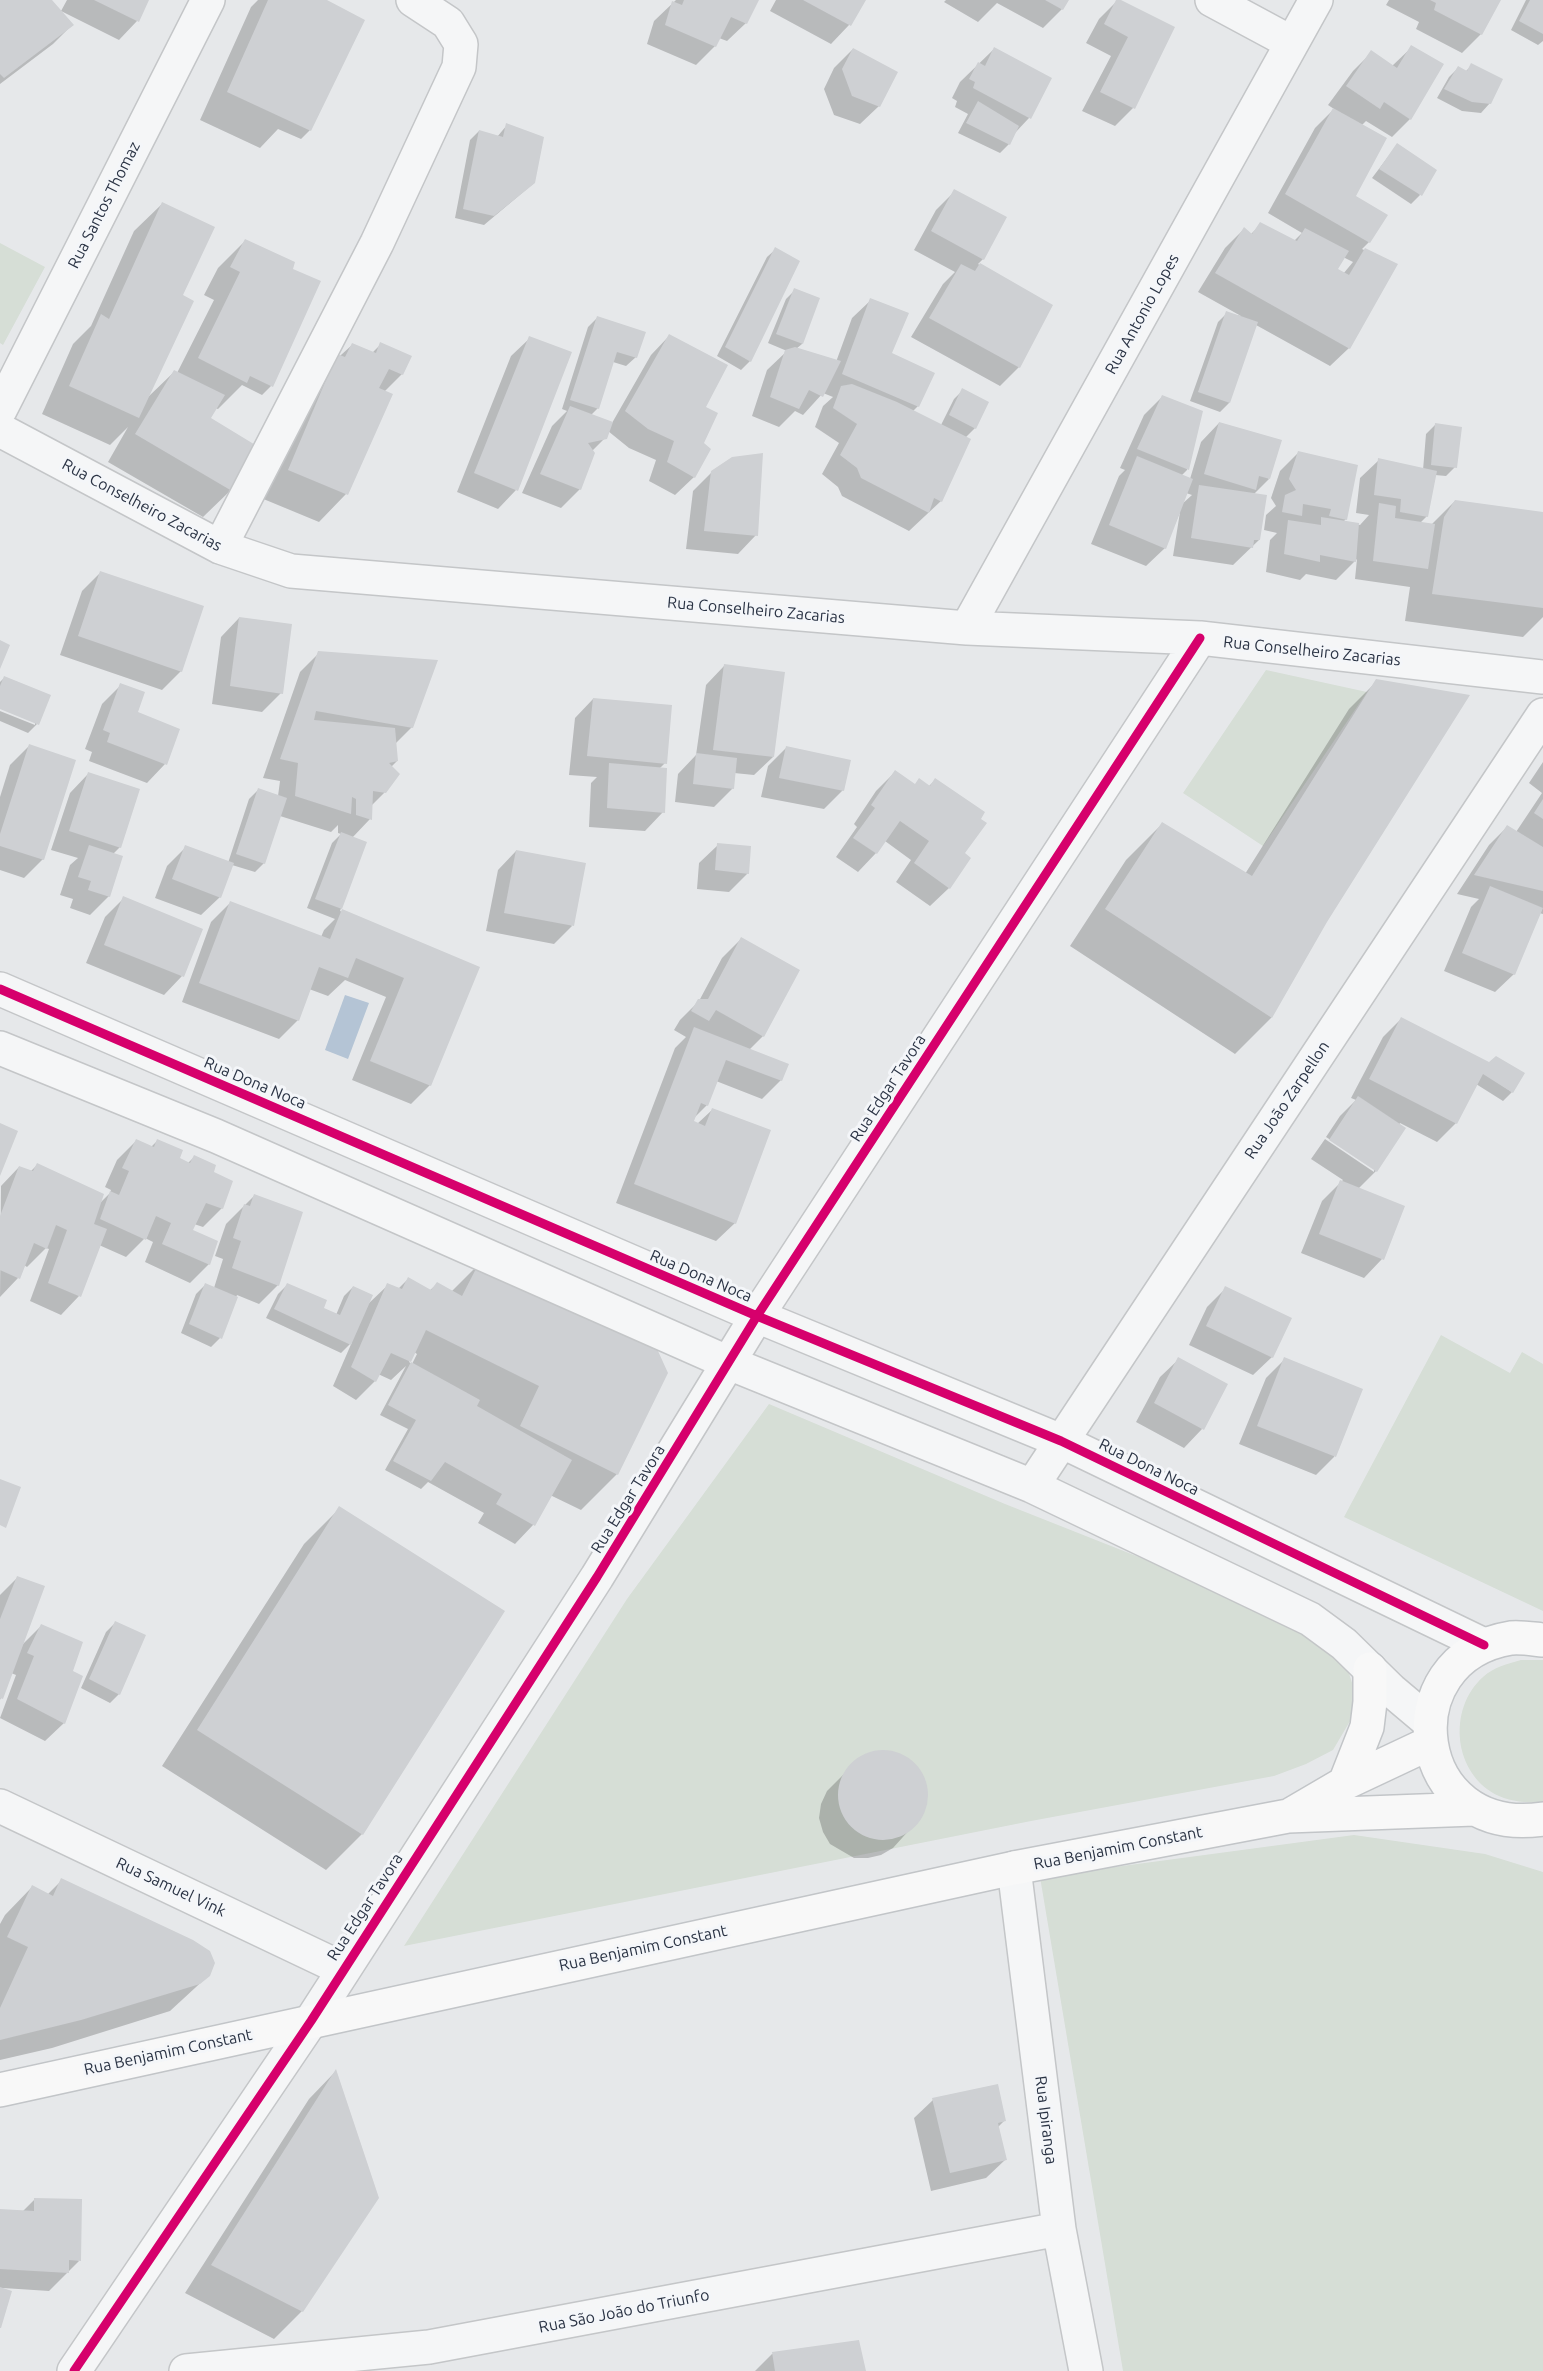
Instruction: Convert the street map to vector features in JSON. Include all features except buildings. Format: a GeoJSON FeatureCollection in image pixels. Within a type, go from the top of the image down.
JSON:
{"type":"FeatureCollection","features":[{"type":"Feature","properties":{"kind":"main road"},"geometry":{"type":"LineString","coordinates":[[1536,1825],[1498,1819],[1474,1809],[1452,1792],[1438,1769],[1429,1732],[1439,1689],[1458,1661],[1484,1645],[1513,1638],[1543,1640]]}},
{"type":"Feature","properties":{"kind":"main road"},"geometry":{"type":"LineString","coordinates":[[1345,1783],[1367,1727],[1370,1669]]}},
{"type":"Feature","properties":{"kind":"main road","name":"Rua Benjamim Constant"},"geometry":{"type":"LineString","coordinates":[[1288,1816],[1429,1732]]}},
{"type":"Feature","properties":{"kind":"main road","name":"Rua Benjamim Constant"},"geometry":{"type":"LineString","coordinates":[[0,2090],[1014,1868],[1288,1816],[1474,1809]]}},
{"type":"Feature","properties":{"kind":"street","name":"Rua Santos Thomaz"},"geometry":{"type":"LineString","coordinates":[[0,410],[208,0]]}},
{"type":"Feature","properties":{"kind":"street"},"geometry":{"type":"LineString","coordinates":[[220,547],[377,243],[459,67],[461,44],[448,23],[413,0]]}},
{"type":"Feature","properties":{"kind":"street"},"geometry":{"type":"LineString","coordinates":[[1212,0],[1292,43]]}},
{"type":"Feature","properties":{"kind":"street","name":"Rua Antonio Lopes"},"geometry":{"type":"LineString","coordinates":[[967,628],[1316,0]]}},
{"type":"Feature","properties":{"kind":"street","name":"Rua Conselheiro Zacarias"},"geometry":{"type":"LineString","coordinates":[[0,430],[220,547],[291,571],[967,628],[1200,638],[1543,677]]}},
{"type":"Feature","properties":{"kind":"street","name":"Rua Edgar Tavora"},"geometry":{"type":"LineString","coordinates":[[74,2371],[311,2021],[597,1577],[757,1316],[1200,638]]}},
{"type":"Feature","properties":{"kind":"street","name":"Rua João Zarpellon"},"geometry":{"type":"LineString","coordinates":[[1032,1486],[1543,715]]}},
{"type":"Feature","properties":{"kind":"street","name":"Rua Dona Noca"},"geometry":{"type":"LineString","coordinates":[[0,989],[757,1316],[1061,1441],[1484,1645]]}},
{"type":"Feature","properties":{"kind":"street"},"geometry":{"type":"LineString","coordinates":[[0,1048],[216,1136],[729,1363],[1032,1486],[1310,1619],[1344,1644],[1391,1690],[1429,1732]]}},
{"type":"Feature","properties":{"kind":"street"},"geometry":{"type":"LineString","coordinates":[[216,1136],[233,1090]]}},
{"type":"Feature","properties":{"kind":"street","name":"Rua Samuel Vink"},"geometry":{"type":"LineString","coordinates":[[0,1806],[343,1969]]}},
{"type":"Feature","properties":{"kind":"street","name":"Rua Ipiranga"},"geometry":{"type":"LineString","coordinates":[[1014,1868],[1059,2229],[1086,2371]]}},
{"type":"Feature","properties":{"kind":"street","name":"Rua São João do Triunfo"},"geometry":{"type":"LineString","coordinates":[[186,2371],[430,2359],[1059,2229]]}},
{"type":"Feature","properties":{"kind":"shaded area"},"geometry":{"type":"Polygon","coordinates":[[[0,243],[45,267],[3,345],[0,343],[0,243]]]}},
{"type":"Feature","properties":{"kind":"shaded area"},"geometry":{"type":"Polygon","coordinates":[[[1266,670],[1367,692],[1263,846],[1183,793],[1266,670]]]}},
{"type":"Feature","properties":{"kind":"shaded area"},"geometry":{"type":"Polygon","coordinates":[[[1441,1335],[1510,1373],[1522,1352],[1543,1364],[1543,1611],[1344,1517],[1441,1335]]]}},
{"type":"Feature","properties":{"kind":"shaded area"},"geometry":{"type":"Polygon","coordinates":[[[769,1404],[1005,1504],[1265,1607],[1345,1661],[1354,1689],[1353,1716],[1333,1750],[1306,1764],[1274,1776],[1031,1821],[404,1946],[627,1599],[769,1404]]]}},
{"type":"Feature","properties":{"kind":"shaded area"},"geometry":{"type":"Polygon","coordinates":[[[1521,1660],[1543,1660],[1543,1802],[1540,1803],[1499,1796],[1484,1786],[1472,1773],[1464,1758],[1460,1741],[1460,1723],[1471,1690],[1492,1671],[1521,1660]]]}},
{"type":"Feature","properties":{"kind":"shaded area"},"geometry":{"type":"Polygon","coordinates":[[[1354,1835],[1485,1854],[1543,1872],[1543,2371],[1123,2371],[1040,1877],[1354,1835]]]}},
{"type":"Feature","properties":{"kind":"water"},"geometry":{"type":"Polygon","coordinates":[[[345,995],[369,1003],[348,1059],[325,1050],[345,995]]]}},
{"type":"Feature","properties":{"kind":"cycle path"},"geometry":{"type":"LineString","coordinates":[[74,2371],[311,2021],[597,1577],[757,1316],[1200,638]]}},
{"type":"Feature","properties":{"kind":"cycle path"},"geometry":{"type":"LineString","coordinates":[[0,989],[757,1316],[1061,1441],[1484,1645]]}}]}
